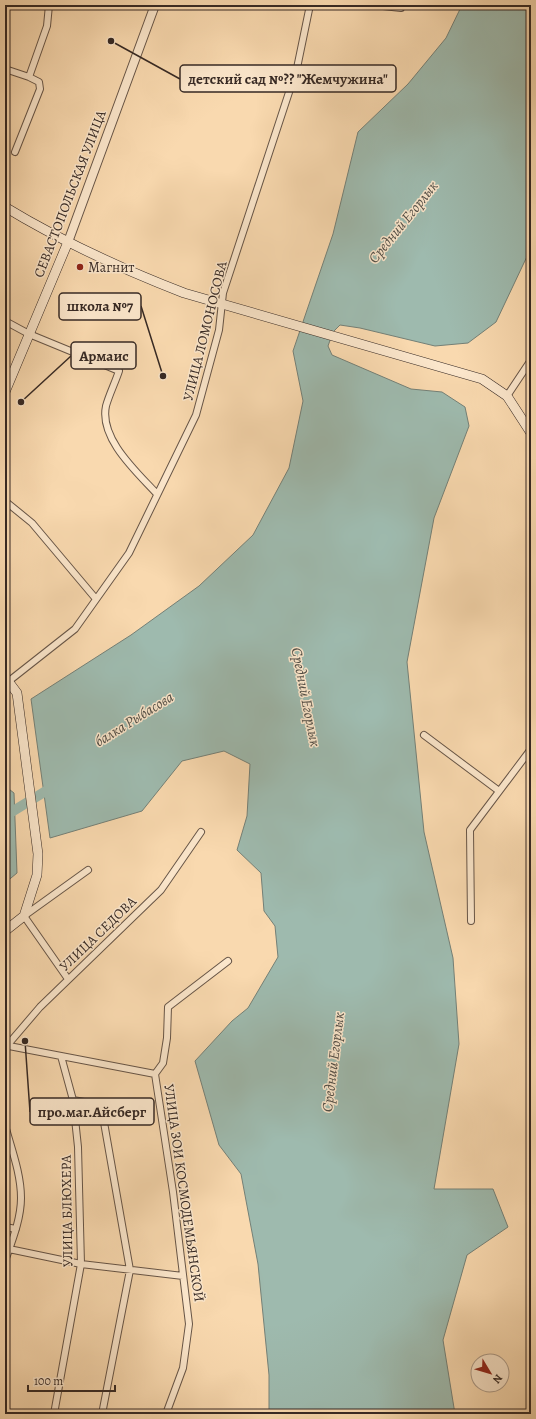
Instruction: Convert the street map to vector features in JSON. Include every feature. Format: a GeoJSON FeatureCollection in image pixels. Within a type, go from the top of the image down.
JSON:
{"type":"FeatureCollection","features":[{"type":"Feature","properties":{"kind":"main road"},"geometry":{"type":"LineString","coordinates":[[5,207],[68,242],[152,280],[222,304],[482,379],[507,396],[531,433]]}},
{"type":"Feature","properties":{"kind":"main road","name":"СЕВАСТОПОЛЬСКАЯ УЛИЦА"},"geometry":{"type":"LineString","coordinates":[[5,392],[68,242]]}},
{"type":"Feature","properties":{"kind":"main road"},"geometry":{"type":"LineString","coordinates":[[5,931],[24,916],[37,875],[38,854],[17,693],[7,679]]}},
{"type":"Feature","properties":{"kind":"street"},"geometry":{"type":"LineString","coordinates":[[29,77],[47,26],[49,5]]}},
{"type":"Feature","properties":{"kind":"street","name":"СЕВАСТОПОЛЬСКАЯ УЛИЦА"},"geometry":{"type":"LineString","coordinates":[[68,242],[156,5]]}},
{"type":"Feature","properties":{"kind":"street","name":"УЛИЦА ЛОМОНОСОВА"},"geometry":{"type":"LineString","coordinates":[[7,679],[75,629],[129,554],[196,415],[219,330],[226,285],[297,68],[310,5]]}},
{"type":"Feature","properties":{"kind":"street"},"geometry":{"type":"LineString","coordinates":[[374,5],[401,8]]}},
{"type":"Feature","properties":{"kind":"street"},"geometry":{"type":"LineString","coordinates":[[5,69],[39,82],[40,89],[15,152]]}},
{"type":"Feature","properties":{"kind":"street"},"geometry":{"type":"LineString","coordinates":[[5,321],[30,334],[119,371],[106,407],[106,422],[115,445],[157,494]]}},
{"type":"Feature","properties":{"kind":"street"},"geometry":{"type":"LineString","coordinates":[[507,396],[531,360]]}},
{"type":"Feature","properties":{"kind":"street"},"geometry":{"type":"LineString","coordinates":[[5,501],[32,523],[96,599]]}},
{"type":"Feature","properties":{"kind":"street"},"geometry":{"type":"LineString","coordinates":[[424,735],[499,791]]}},
{"type":"Feature","properties":{"kind":"street"},"geometry":{"type":"LineString","coordinates":[[471,921],[470,830],[531,749]]}},
{"type":"Feature","properties":{"kind":"street","name":"УЛИЦА СЕДОВА"},"geometry":{"type":"LineString","coordinates":[[7,1047],[40,1007],[161,890],[201,832]]}},
{"type":"Feature","properties":{"kind":"street"},"geometry":{"type":"LineString","coordinates":[[68,979],[24,916],[88,870]]}},
{"type":"Feature","properties":{"kind":"street"},"geometry":{"type":"LineString","coordinates":[[155,1074],[163,1063],[167,1038],[168,1008],[228,961]]}},
{"type":"Feature","properties":{"kind":"street","name":"УЛИЦА ЗОИ КОСМОДЕМЬЯНСКОЙ"},"geometry":{"type":"LineString","coordinates":[[7,1047],[155,1074],[189,1324],[187,1349],[183,1368],[166,1414]]}},
{"type":"Feature","properties":{"kind":"street","name":"УЛИЦА БЛЮХЕРА"},"geometry":{"type":"LineString","coordinates":[[54,1414],[81,1264],[78,1147],[73,1100],[61,1056]]}},
{"type":"Feature","properties":{"kind":"street"},"geometry":{"type":"LineString","coordinates":[[73,1100],[95,1104],[102,1111],[130,1270],[102,1414]]}},
{"type":"Feature","properties":{"kind":"street"},"geometry":{"type":"LineString","coordinates":[[5,1125],[18,1173],[21,1198],[16,1229],[5,1261]]}},
{"type":"Feature","properties":{"kind":"street"},"geometry":{"type":"LineString","coordinates":[[5,1227],[16,1229]]}},
{"type":"Feature","properties":{"kind":"street"},"geometry":{"type":"LineString","coordinates":[[9,1249],[81,1264],[183,1276]]}},
{"type":"Feature","properties":{"kind":"water","name":"Средний Егорлык"},"geometry":{"type":"Polygon","coordinates":[[[462,5],[531,5],[531,248],[496,322],[468,343],[435,346],[360,328],[340,325],[333,332],[328,346],[332,355],[411,389],[442,392],[465,407],[469,426],[434,518],[407,662],[424,832],[453,958],[459,1044],[434,1189],[493,1189],[508,1227],[467,1255],[443,1340],[455,1414],[269,1414],[269,1375],[258,1264],[241,1174],[219,1145],[195,1061],[232,1021],[248,1008],[278,957],[275,926],[264,911],[261,873],[237,850],[247,816],[250,764],[224,751],[182,761],[142,811],[50,838],[31,699],[131,635],[199,586],[253,535],[289,468],[303,401],[293,351],[333,234],[358,132],[408,84],[446,38],[462,5]]]}},
{"type":"Feature","properties":{"kind":"water"},"geometry":{"type":"Polygon","coordinates":[[[5,786],[14,793],[17,873],[5,883],[5,786]]]}},
{"type":"Feature","properties":{"kind":"waterway","name":"балка Рыбасова"},"geometry":{"type":"LineString","coordinates":[[5,816],[54,786]]}},
{"type":"Feature","properties":{"kind":"place","name":"детский сад №?? \"Жемчужина\""},"geometry":{"type":"Point","coordinates":[111,41]}},
{"type":"Feature","properties":{"kind":"place","name":"Магнит"},"geometry":{"type":"Point","coordinates":[80,267]}},
{"type":"Feature","properties":{"kind":"place","name":"школа №7"},"geometry":{"type":"Point","coordinates":[163,376]}},
{"type":"Feature","properties":{"kind":"place","name":"Армаис"},"geometry":{"type":"Point","coordinates":[21,402]}},
{"type":"Feature","properties":{"kind":"place","name":"про.маг.Айсберг"},"geometry":{"type":"Point","coordinates":[25,1041]}}]}
